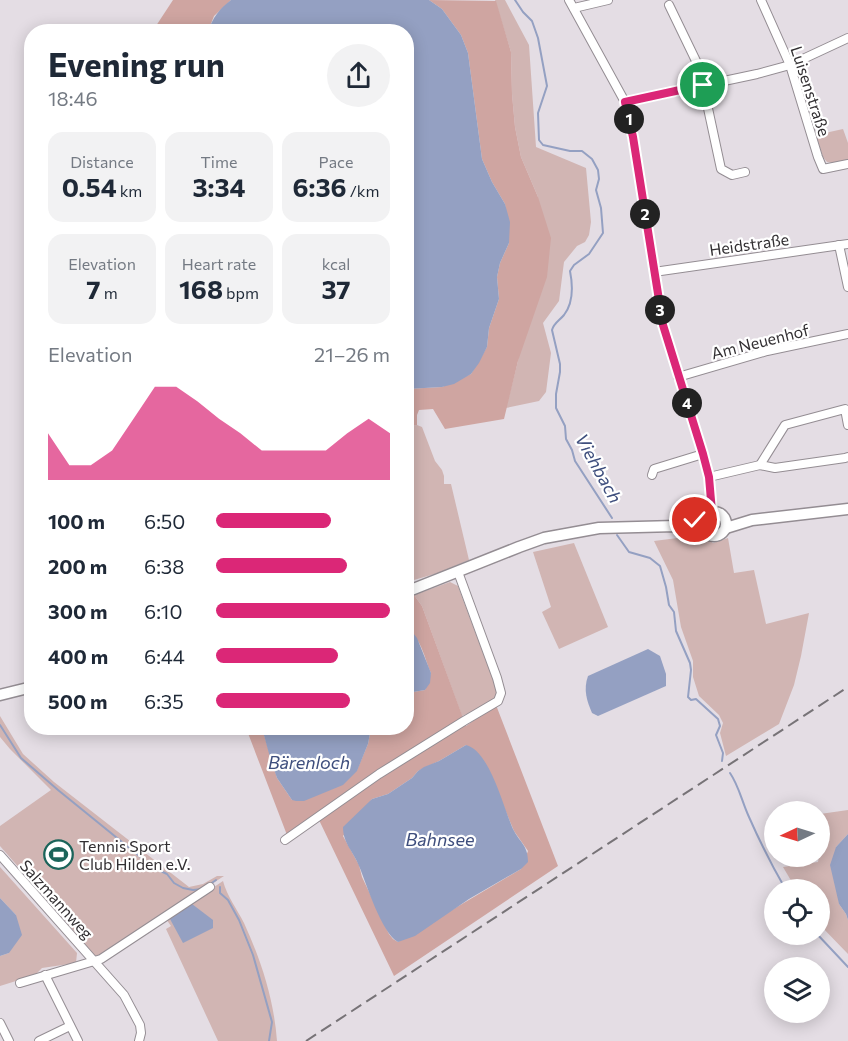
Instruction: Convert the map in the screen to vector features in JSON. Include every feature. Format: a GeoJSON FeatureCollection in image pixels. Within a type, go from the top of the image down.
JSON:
{"type":"FeatureCollection","features":[{"type":"Feature","properties":{"kind":"main road"},"geometry":{"type":"LineString","coordinates":[[725,523],[848,509]]}},
{"type":"Feature","properties":{"kind":"main road"},"geometry":{"type":"LineString","coordinates":[[414,589],[544,538],[599,528],[676,526],[695,529],[702,524],[707,513],[712,512],[722,514],[725,523]]}},
{"type":"Feature","properties":{"kind":"main road"},"geometry":{"type":"LineString","coordinates":[[702,524],[707,534],[717,536],[725,523]]}},
{"type":"Feature","properties":{"kind":"main road"},"geometry":{"type":"LineString","coordinates":[[0,695],[24,689]]}},
{"type":"Feature","properties":{"kind":"street"},"geometry":{"type":"LineString","coordinates":[[569,0],[625,102],[633,137],[663,325],[703,454],[709,477],[712,512]]}},
{"type":"Feature","properties":{"kind":"street"},"geometry":{"type":"LineString","coordinates":[[574,8],[608,0]]}},
{"type":"Feature","properties":{"kind":"street","name":"Luisenstraße"},"geometry":{"type":"LineString","coordinates":[[761,0],[790,65],[824,169],[848,164]]}},
{"type":"Feature","properties":{"kind":"street"},"geometry":{"type":"LineString","coordinates":[[669,4],[697,63],[722,169],[732,175],[745,172]]}},
{"type":"Feature","properties":{"kind":"street"},"geometry":{"type":"LineString","coordinates":[[625,102],[790,65],[848,38]]}},
{"type":"Feature","properties":{"kind":"street","name":"Heidstraße"},"geometry":{"type":"LineString","coordinates":[[654,272],[848,244]]}},
{"type":"Feature","properties":{"kind":"street"},"geometry":{"type":"LineString","coordinates":[[839,245],[848,287]]}},
{"type":"Feature","properties":{"kind":"street","name":"Am Neuenhof"},"geometry":{"type":"LineString","coordinates":[[678,377],[767,351],[848,334]]}},
{"type":"Feature","properties":{"kind":"street"},"geometry":{"type":"LineString","coordinates":[[760,465],[785,425],[845,409],[848,425]]}},
{"type":"Feature","properties":{"kind":"street"},"geometry":{"type":"LineString","coordinates":[[652,475],[654,469],[703,454]]}},
{"type":"Feature","properties":{"kind":"street"},"geometry":{"type":"LineString","coordinates":[[709,477],[760,465],[775,468],[848,457]]}},
{"type":"Feature","properties":{"kind":"street"},"geometry":{"type":"LineString","coordinates":[[285,840],[379,774],[498,701],[501,693],[497,678],[458,572]]}},
{"type":"Feature","properties":{"kind":"street","name":"Salzmannweg"},"geometry":{"type":"LineString","coordinates":[[0,855],[124,994],[140,1025],[140,1041]]}},
{"type":"Feature","properties":{"kind":"street"},"geometry":{"type":"LineString","coordinates":[[20,983],[101,959],[210,887]]}},
{"type":"Feature","properties":{"kind":"street"},"geometry":{"type":"LineString","coordinates":[[45,975],[78,1041]]}},
{"type":"Feature","properties":{"kind":"street"},"geometry":{"type":"LineString","coordinates":[[0,1023],[9,1041]]}},
{"type":"Feature","properties":{"kind":"street"},"geometry":{"type":"LineString","coordinates":[[39,1041],[70,1026]]}},
{"type":"Feature","properties":{"kind":"shaded area"},"geometry":{"type":"Polygon","coordinates":[[[173,0],[231,0],[214,16],[211,24],[157,24],[173,0]]]}},
{"type":"Feature","properties":{"kind":"shaded area"},"geometry":{"type":"Polygon","coordinates":[[[429,0],[496,1],[511,52],[515,127],[521,157],[538,197],[551,238],[547,277],[518,361],[504,419],[445,429],[433,409],[419,410],[417,425],[414,425],[414,389],[442,387],[471,374],[487,347],[489,328],[499,299],[497,277],[500,263],[509,243],[505,204],[482,159],[468,53],[461,35],[442,9],[429,0]]]}},
{"type":"Feature","properties":{"kind":"shaded area"},"geometry":{"type":"Polygon","coordinates":[[[495,0],[505,0],[529,45],[536,147],[586,168],[591,222],[589,235],[585,242],[577,246],[564,262],[559,301],[543,323],[551,353],[546,392],[539,401],[506,408],[518,361],[538,197],[521,157],[515,127],[511,52],[495,0]]]}},
{"type":"Feature","properties":{"kind":"shaded area"},"geometry":{"type":"Polygon","coordinates":[[[843,129],[848,143],[848,160],[827,162],[823,157],[816,135],[843,129]]]}},
{"type":"Feature","properties":{"kind":"shaded area"},"geometry":{"type":"Polygon","coordinates":[[[414,425],[422,427],[435,461],[442,470],[444,484],[451,484],[469,560],[414,580],[414,425]]]}},
{"type":"Feature","properties":{"kind":"shaded area"},"geometry":{"type":"Polygon","coordinates":[[[701,535],[713,543],[728,538],[734,573],[754,570],[766,624],[809,613],[794,685],[779,724],[726,756],[720,733],[723,723],[719,715],[699,696],[693,677],[693,661],[681,627],[673,580],[654,541],[701,535]]]}},
{"type":"Feature","properties":{"kind":"shaded area"},"geometry":{"type":"Polygon","coordinates":[[[574,543],[608,627],[559,649],[542,612],[551,607],[533,552],[574,543]]]}},
{"type":"Feature","properties":{"kind":"shaded area"},"geometry":{"type":"Polygon","coordinates":[[[450,582],[458,586],[497,690],[495,699],[462,716],[422,606],[414,595],[450,582]]]}},
{"type":"Feature","properties":{"kind":"shaded area"},"geometry":{"type":"Polygon","coordinates":[[[414,595],[422,606],[466,726],[496,705],[558,866],[394,976],[319,820],[287,835],[249,735],[264,735],[277,778],[292,800],[357,770],[370,735],[414,735],[414,692],[425,690],[431,673],[414,636],[414,595]],[[466,745],[418,771],[412,778],[388,794],[372,799],[343,836],[359,865],[362,877],[389,934],[398,942],[521,869],[528,851],[514,831],[501,800],[466,745]]]}},
{"type":"Feature","properties":{"kind":"shaded area"},"geometry":{"type":"Polygon","coordinates":[[[0,716],[23,754],[54,782],[189,887],[203,884],[217,876],[224,876],[100,956],[94,955],[0,846],[0,826],[51,790],[0,737],[0,716]]]}},
{"type":"Feature","properties":{"kind":"shaded area"},"geometry":{"type":"Polygon","coordinates":[[[848,810],[848,834],[836,847],[839,904],[848,920],[848,954],[830,935],[830,879],[790,879],[783,867],[830,867],[830,813],[848,810]]]}},
{"type":"Feature","properties":{"kind":"shaded area"},"geometry":{"type":"Polygon","coordinates":[[[0,867],[77,953],[76,963],[42,968],[35,975],[0,986],[0,956],[9,953],[16,915],[0,898],[0,867]]]}},
{"type":"Feature","properties":{"kind":"shaded area"},"geometry":{"type":"Polygon","coordinates":[[[223,881],[256,951],[270,995],[277,1041],[218,1041],[166,929],[171,926],[166,919],[223,881]]]}},
{"type":"Feature","properties":{"kind":"water"},"geometry":{"type":"Polygon","coordinates":[[[231,0],[429,0],[442,9],[461,35],[468,53],[482,159],[505,204],[510,222],[509,243],[500,263],[497,277],[499,299],[489,328],[487,347],[471,374],[454,384],[414,389],[414,24],[211,24],[231,0]]]}},
{"type":"Feature","properties":{"kind":"water"},"geometry":{"type":"Polygon","coordinates":[[[414,634],[431,673],[430,683],[425,690],[414,692],[414,634]]]}},
{"type":"Feature","properties":{"kind":"water"},"geometry":{"type":"Polygon","coordinates":[[[648,649],[660,656],[666,674],[666,686],[598,716],[592,713],[586,691],[588,676],[648,649]]]}},
{"type":"Feature","properties":{"kind":"water","name":"Bärenloch"},"geometry":{"type":"Polygon","coordinates":[[[264,735],[370,735],[357,771],[343,785],[304,801],[292,800],[277,778],[264,735]]]}},
{"type":"Feature","properties":{"kind":"water","name":"Bahnsee"},"geometry":{"type":"Polygon","coordinates":[[[466,745],[475,749],[489,768],[513,829],[525,848],[528,862],[521,869],[469,899],[415,936],[398,942],[380,919],[357,861],[347,843],[343,827],[372,799],[388,794],[424,767],[466,745]]]}},
{"type":"Feature","properties":{"kind":"water"},"geometry":{"type":"Polygon","coordinates":[[[848,834],[848,920],[839,904],[830,865],[836,847],[848,834]]]}},
{"type":"Feature","properties":{"kind":"water"},"geometry":{"type":"Polygon","coordinates":[[[0,898],[16,915],[22,935],[9,953],[0,956],[0,898]]]}},
{"type":"Feature","properties":{"kind":"water"},"geometry":{"type":"Polygon","coordinates":[[[192,904],[213,920],[213,928],[183,943],[170,919],[192,904]]]}},
{"type":"Feature","properties":{"kind":"waterway","name":"Viehbach"},"geometry":{"type":"LineString","coordinates":[[515,0],[532,21],[538,38],[547,86],[538,113],[539,140],[543,145],[570,151],[582,151],[592,159],[598,170],[599,179],[596,190],[601,208],[603,233],[589,254],[574,265],[570,271],[572,288],[570,305],[552,330],[560,364],[556,408],[565,426],[566,439],[575,461],[612,518]]}},
{"type":"Feature","properties":{"kind":"waterway","name":"Viehbach"},"geometry":{"type":"LineString","coordinates":[[617,535],[629,552],[650,558],[660,566],[669,605],[674,612],[676,631],[690,663],[688,697],[691,700],[696,699],[718,719],[720,726],[716,735],[723,753],[722,761]]}},
{"type":"Feature","properties":{"kind":"waterway"},"geometry":{"type":"LineString","coordinates":[[0,725],[21,758],[154,868],[167,874],[174,883],[183,888],[202,889]]}},
{"type":"Feature","properties":{"kind":"waterway","name":"Viehbach"},"geometry":{"type":"LineString","coordinates":[[730,773],[757,836],[780,879]]}},
{"type":"Feature","properties":{"kind":"waterway"},"geometry":{"type":"LineString","coordinates":[[209,885],[216,880]]}},
{"type":"Feature","properties":{"kind":"waterway"},"geometry":{"type":"LineString","coordinates":[[220,887],[220,893],[228,900],[239,920],[253,955],[272,1022],[269,1041]]}},
{"type":"Feature","properties":{"kind":"waterway","name":"Viehbach"},"geometry":{"type":"LineString","coordinates":[[827,945],[848,967]]}},
{"type":"Feature","properties":{"kind":"railway"},"geometry":{"type":"LineString","coordinates":[[306,1041],[848,687]]}},
{"type":"Feature","properties":{"kind":"place","name":"Tennis Sport Club Hilden e.V."},"geometry":{"type":"Point","coordinates":[58,854]}},
{"type":"Feature","properties":{"kind":"route"},"geometry":{"type":"LineString","coordinates":[[695,520],[702,519],[707,513],[712,512],[709,477],[663,325],[633,137],[625,102],[703,85]]}}]}
